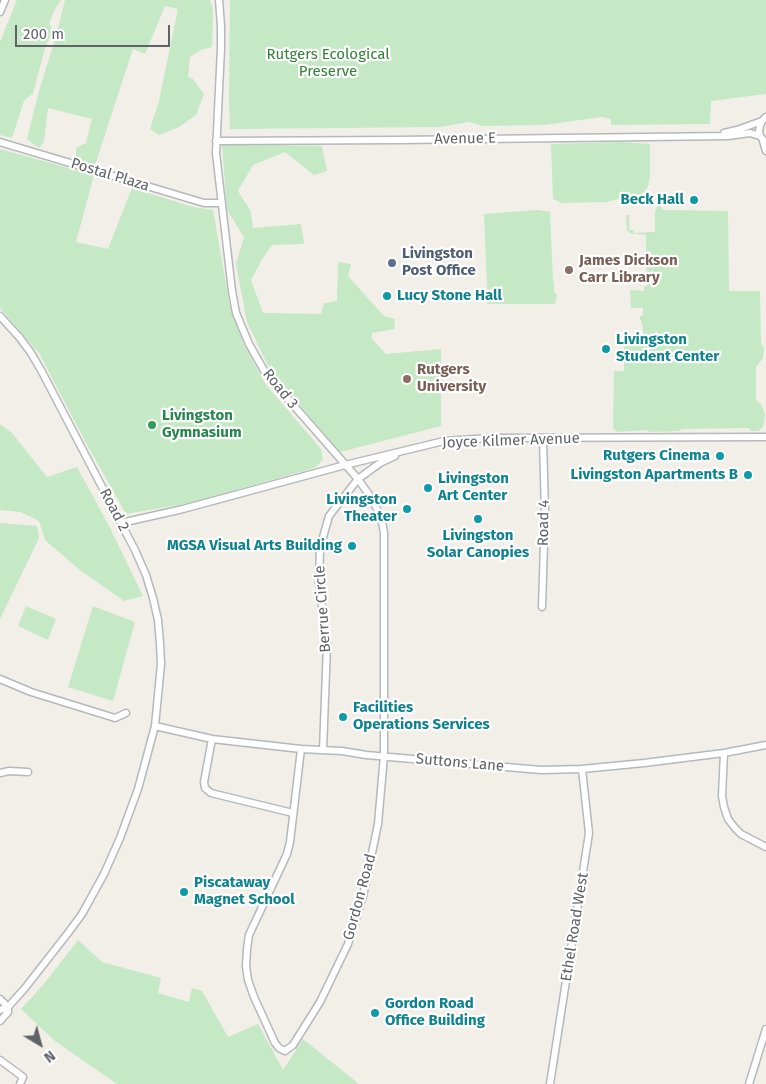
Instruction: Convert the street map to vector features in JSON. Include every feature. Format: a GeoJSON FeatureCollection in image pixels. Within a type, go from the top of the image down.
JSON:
{"type":"FeatureCollection","features":[{"type":"Feature","properties":{"kind":"street"},"geometry":{"type":"LineString","coordinates":[[0,12],[5,0]]}},
{"type":"Feature","properties":{"kind":"street","name":"Road 3"},"geometry":{"type":"LineString","coordinates":[[219,0],[221,40],[216,153],[236,312],[249,344],[266,374],[358,480],[372,499],[379,513],[384,533],[384,756]]}},
{"type":"Feature","properties":{"kind":"street","name":"Avenue E"},"geometry":{"type":"LineString","coordinates":[[713,135],[738,130],[764,119]]}},
{"type":"Feature","properties":{"kind":"street","name":"Avenue E"},"geometry":{"type":"LineString","coordinates":[[763,140],[760,126],[764,119]]}},
{"type":"Feature","properties":{"kind":"street","name":"Avenue E"},"geometry":{"type":"LineString","coordinates":[[216,141],[728,136],[750,133],[763,140]]}},
{"type":"Feature","properties":{"kind":"street"},"geometry":{"type":"LineString","coordinates":[[763,140],[766,151]]}},
{"type":"Feature","properties":{"kind":"street","name":"Postal Plaza"},"geometry":{"type":"LineString","coordinates":[[0,142],[204,203],[222,203]]}},
{"type":"Feature","properties":{"kind":"street","name":"Road 2"},"geometry":{"type":"LineString","coordinates":[[0,316],[20,338],[34,359],[136,550],[154,598],[158,620],[161,664],[154,726],[138,789],[104,874],[82,914],[8,1007],[8,1012],[0,1021]]}},
{"type":"Feature","properties":{"kind":"street","name":"Joyce Kilmer Avenue"},"geometry":{"type":"LineString","coordinates":[[122,523],[430,444],[459,440],[490,438],[766,437]]}},
{"type":"Feature","properties":{"kind":"street","name":"Road 4"},"geometry":{"type":"LineString","coordinates":[[542,606],[544,439]]}},
{"type":"Feature","properties":{"kind":"street","name":"Joyce Kilmer Avenue"},"geometry":{"type":"LineString","coordinates":[[358,480],[380,463],[408,450]]}},
{"type":"Feature","properties":{"kind":"street","name":"Berrue Circle"},"geometry":{"type":"LineString","coordinates":[[323,750],[327,645],[319,582],[320,548],[329,516],[358,480]]}},
{"type":"Feature","properties":{"kind":"street"},"geometry":{"type":"LineString","coordinates":[[0,679],[30,692],[115,718],[126,713]]}},
{"type":"Feature","properties":{"kind":"street","name":"Suttons Lane"},"geometry":{"type":"LineString","coordinates":[[154,726],[212,739],[301,749],[541,770],[582,769],[644,763],[766,745]]}},
{"type":"Feature","properties":{"kind":"street"},"geometry":{"type":"LineString","coordinates":[[212,739],[204,782],[205,788],[210,793],[292,813],[301,749]]}},
{"type":"Feature","properties":{"kind":"street"},"geometry":{"type":"LineString","coordinates":[[724,752],[722,796],[728,819],[741,834],[766,847]]}},
{"type":"Feature","properties":{"kind":"street","name":"Gordon Road"},"geometry":{"type":"LineString","coordinates":[[292,813],[290,842],[287,854],[249,935],[246,966],[248,980],[254,997],[271,1035],[279,1048],[285,1051],[293,1045],[320,1002],[348,944],[363,896],[378,824],[384,756]]}},
{"type":"Feature","properties":{"kind":"street","name":"Ethel Road West"},"geometry":{"type":"LineString","coordinates":[[550,1084],[589,833],[582,769]]}},
{"type":"Feature","properties":{"kind":"street"},"geometry":{"type":"LineString","coordinates":[[0,773],[9,771],[28,772]]}},
{"type":"Feature","properties":{"kind":"street"},"geometry":{"type":"LineString","coordinates":[[0,999],[8,1007],[0,1010]]}},
{"type":"Feature","properties":{"kind":"street"},"geometry":{"type":"LineString","coordinates":[[749,1084],[766,1029]]}},
{"type":"Feature","properties":{"kind":"street"},"geometry":{"type":"LineString","coordinates":[[0,1060],[23,1077],[20,1084]]}},
{"type":"Feature","properties":{"kind":"green space"},"geometry":{"type":"Polygon","coordinates":[[[17,0],[61,0],[49,23],[53,31],[46,45],[33,93],[24,101],[12,138],[0,135],[0,42],[17,0]]]}},
{"type":"Feature","properties":{"kind":"green space"},"geometry":{"type":"Polygon","coordinates":[[[65,0],[210,0],[213,9],[212,47],[201,50],[190,57],[188,77],[193,79],[204,94],[196,115],[179,127],[159,135],[150,129],[159,101],[178,9],[165,6],[145,54],[133,49],[95,165],[76,159],[76,148],[86,143],[92,119],[48,108],[44,141],[39,148],[27,139],[65,0]]]}},
{"type":"Feature","properties":{"kind":"green space","name":"Rutgers Ecological Preserve"},"geometry":{"type":"Polygon","coordinates":[[[230,0],[766,0],[766,94],[711,101],[710,124],[611,125],[611,119],[602,117],[544,125],[483,126],[469,122],[440,127],[230,129],[230,0]]]}},
{"type":"Feature","properties":{"kind":"green space"},"geometry":{"type":"Polygon","coordinates":[[[621,142],[650,144],[650,177],[648,187],[641,195],[607,202],[562,203],[553,199],[551,144],[621,142]]]}},
{"type":"Feature","properties":{"kind":"green space"},"geometry":{"type":"Polygon","coordinates":[[[222,144],[322,146],[327,171],[314,175],[285,152],[253,165],[238,191],[251,212],[253,228],[301,224],[304,244],[272,245],[251,280],[263,313],[321,314],[324,303],[337,301],[338,262],[351,264],[348,276],[384,316],[395,319],[394,329],[372,333],[372,339],[386,354],[441,349],[441,426],[340,452],[270,370],[247,322],[236,264],[244,237],[227,210],[222,144]]]}},
{"type":"Feature","properties":{"kind":"green space"},"geometry":{"type":"Polygon","coordinates":[[[0,149],[94,175],[76,242],[108,249],[132,188],[193,207],[213,210],[230,307],[244,345],[266,385],[321,449],[323,460],[314,468],[189,503],[126,514],[39,353],[0,308],[0,149]]]}},
{"type":"Feature","properties":{"kind":"green space"},"geometry":{"type":"Polygon","coordinates":[[[657,201],[660,201],[662,210],[728,211],[729,291],[760,291],[761,343],[764,348],[763,358],[756,367],[756,400],[761,404],[765,414],[764,424],[758,431],[751,431],[749,428],[617,432],[613,428],[614,371],[624,371],[624,341],[643,341],[643,326],[640,316],[643,315],[643,308],[631,308],[630,290],[644,291],[644,287],[647,286],[646,258],[651,258],[651,253],[646,253],[646,235],[629,233],[627,231],[626,215],[629,215],[629,230],[633,230],[634,233],[655,232],[657,201]]]}},
{"type":"Feature","properties":{"kind":"green space"},"geometry":{"type":"Polygon","coordinates":[[[538,210],[550,212],[554,292],[557,295],[555,304],[487,304],[484,214],[538,210]]]}},
{"type":"Feature","properties":{"kind":"green space"},"geometry":{"type":"Polygon","coordinates":[[[0,424],[12,433],[47,477],[77,467],[108,524],[143,596],[124,601],[80,570],[45,540],[39,521],[21,512],[0,510],[0,424]]]}},
{"type":"Feature","properties":{"kind":"green space"},"geometry":{"type":"Polygon","coordinates":[[[0,523],[37,526],[39,538],[0,619],[0,523]]]}},
{"type":"Feature","properties":{"kind":"green space"},"geometry":{"type":"Polygon","coordinates":[[[26,606],[56,619],[48,640],[18,626],[26,606]]]}},
{"type":"Feature","properties":{"kind":"green space"},"geometry":{"type":"Polygon","coordinates":[[[93,606],[135,622],[113,701],[68,687],[93,606]]]}},
{"type":"Feature","properties":{"kind":"green space"},"geometry":{"type":"Polygon","coordinates":[[[78,940],[102,962],[161,978],[158,993],[189,1002],[192,988],[202,991],[228,1037],[258,1024],[283,1070],[303,1039],[359,1084],[117,1084],[55,1041],[21,1009],[43,985],[78,940]]]}},
{"type":"Feature","properties":{"kind":"place","name":"Beck Hall"},"geometry":{"type":"Point","coordinates":[694,200]}},
{"type":"Feature","properties":{"kind":"place","name":"Livingston Post Office"},"geometry":{"type":"Point","coordinates":[392,263]}},
{"type":"Feature","properties":{"kind":"place","name":"James Dickson Carr Library"},"geometry":{"type":"Point","coordinates":[569,270]}},
{"type":"Feature","properties":{"kind":"place","name":"Lucy Stone Hall"},"geometry":{"type":"Point","coordinates":[387,296]}},
{"type":"Feature","properties":{"kind":"place","name":"Livingston Student Center"},"geometry":{"type":"Point","coordinates":[606,349]}},
{"type":"Feature","properties":{"kind":"place","name":"Rutgers University"},"geometry":{"type":"Point","coordinates":[407,379]}},
{"type":"Feature","properties":{"kind":"place","name":"Livingston Gymnasium"},"geometry":{"type":"Point","coordinates":[152,425]}},
{"type":"Feature","properties":{"kind":"place","name":"Rutgers Cinema"},"geometry":{"type":"Point","coordinates":[720,456]}},
{"type":"Feature","properties":{"kind":"place","name":"Livingston Apartments B"},"geometry":{"type":"Point","coordinates":[748,475]}},
{"type":"Feature","properties":{"kind":"place","name":"Livingston Art Center"},"geometry":{"type":"Point","coordinates":[428,488]}},
{"type":"Feature","properties":{"kind":"place","name":"Livingston Theater"},"geometry":{"type":"Point","coordinates":[407,509]}},
{"type":"Feature","properties":{"kind":"place","name":"Livingston Solar Canopies"},"geometry":{"type":"Point","coordinates":[478,519]}},
{"type":"Feature","properties":{"kind":"place","name":"MGSA Visual Arts Building"},"geometry":{"type":"Point","coordinates":[352,546]}},
{"type":"Feature","properties":{"kind":"place","name":"Facilities Operations Services"},"geometry":{"type":"Point","coordinates":[343,717]}},
{"type":"Feature","properties":{"kind":"place","name":"Piscataway Magnet School"},"geometry":{"type":"Point","coordinates":[184,892]}},
{"type":"Feature","properties":{"kind":"place","name":"Gordon Road Office Building"},"geometry":{"type":"Point","coordinates":[375,1013]}}]}
